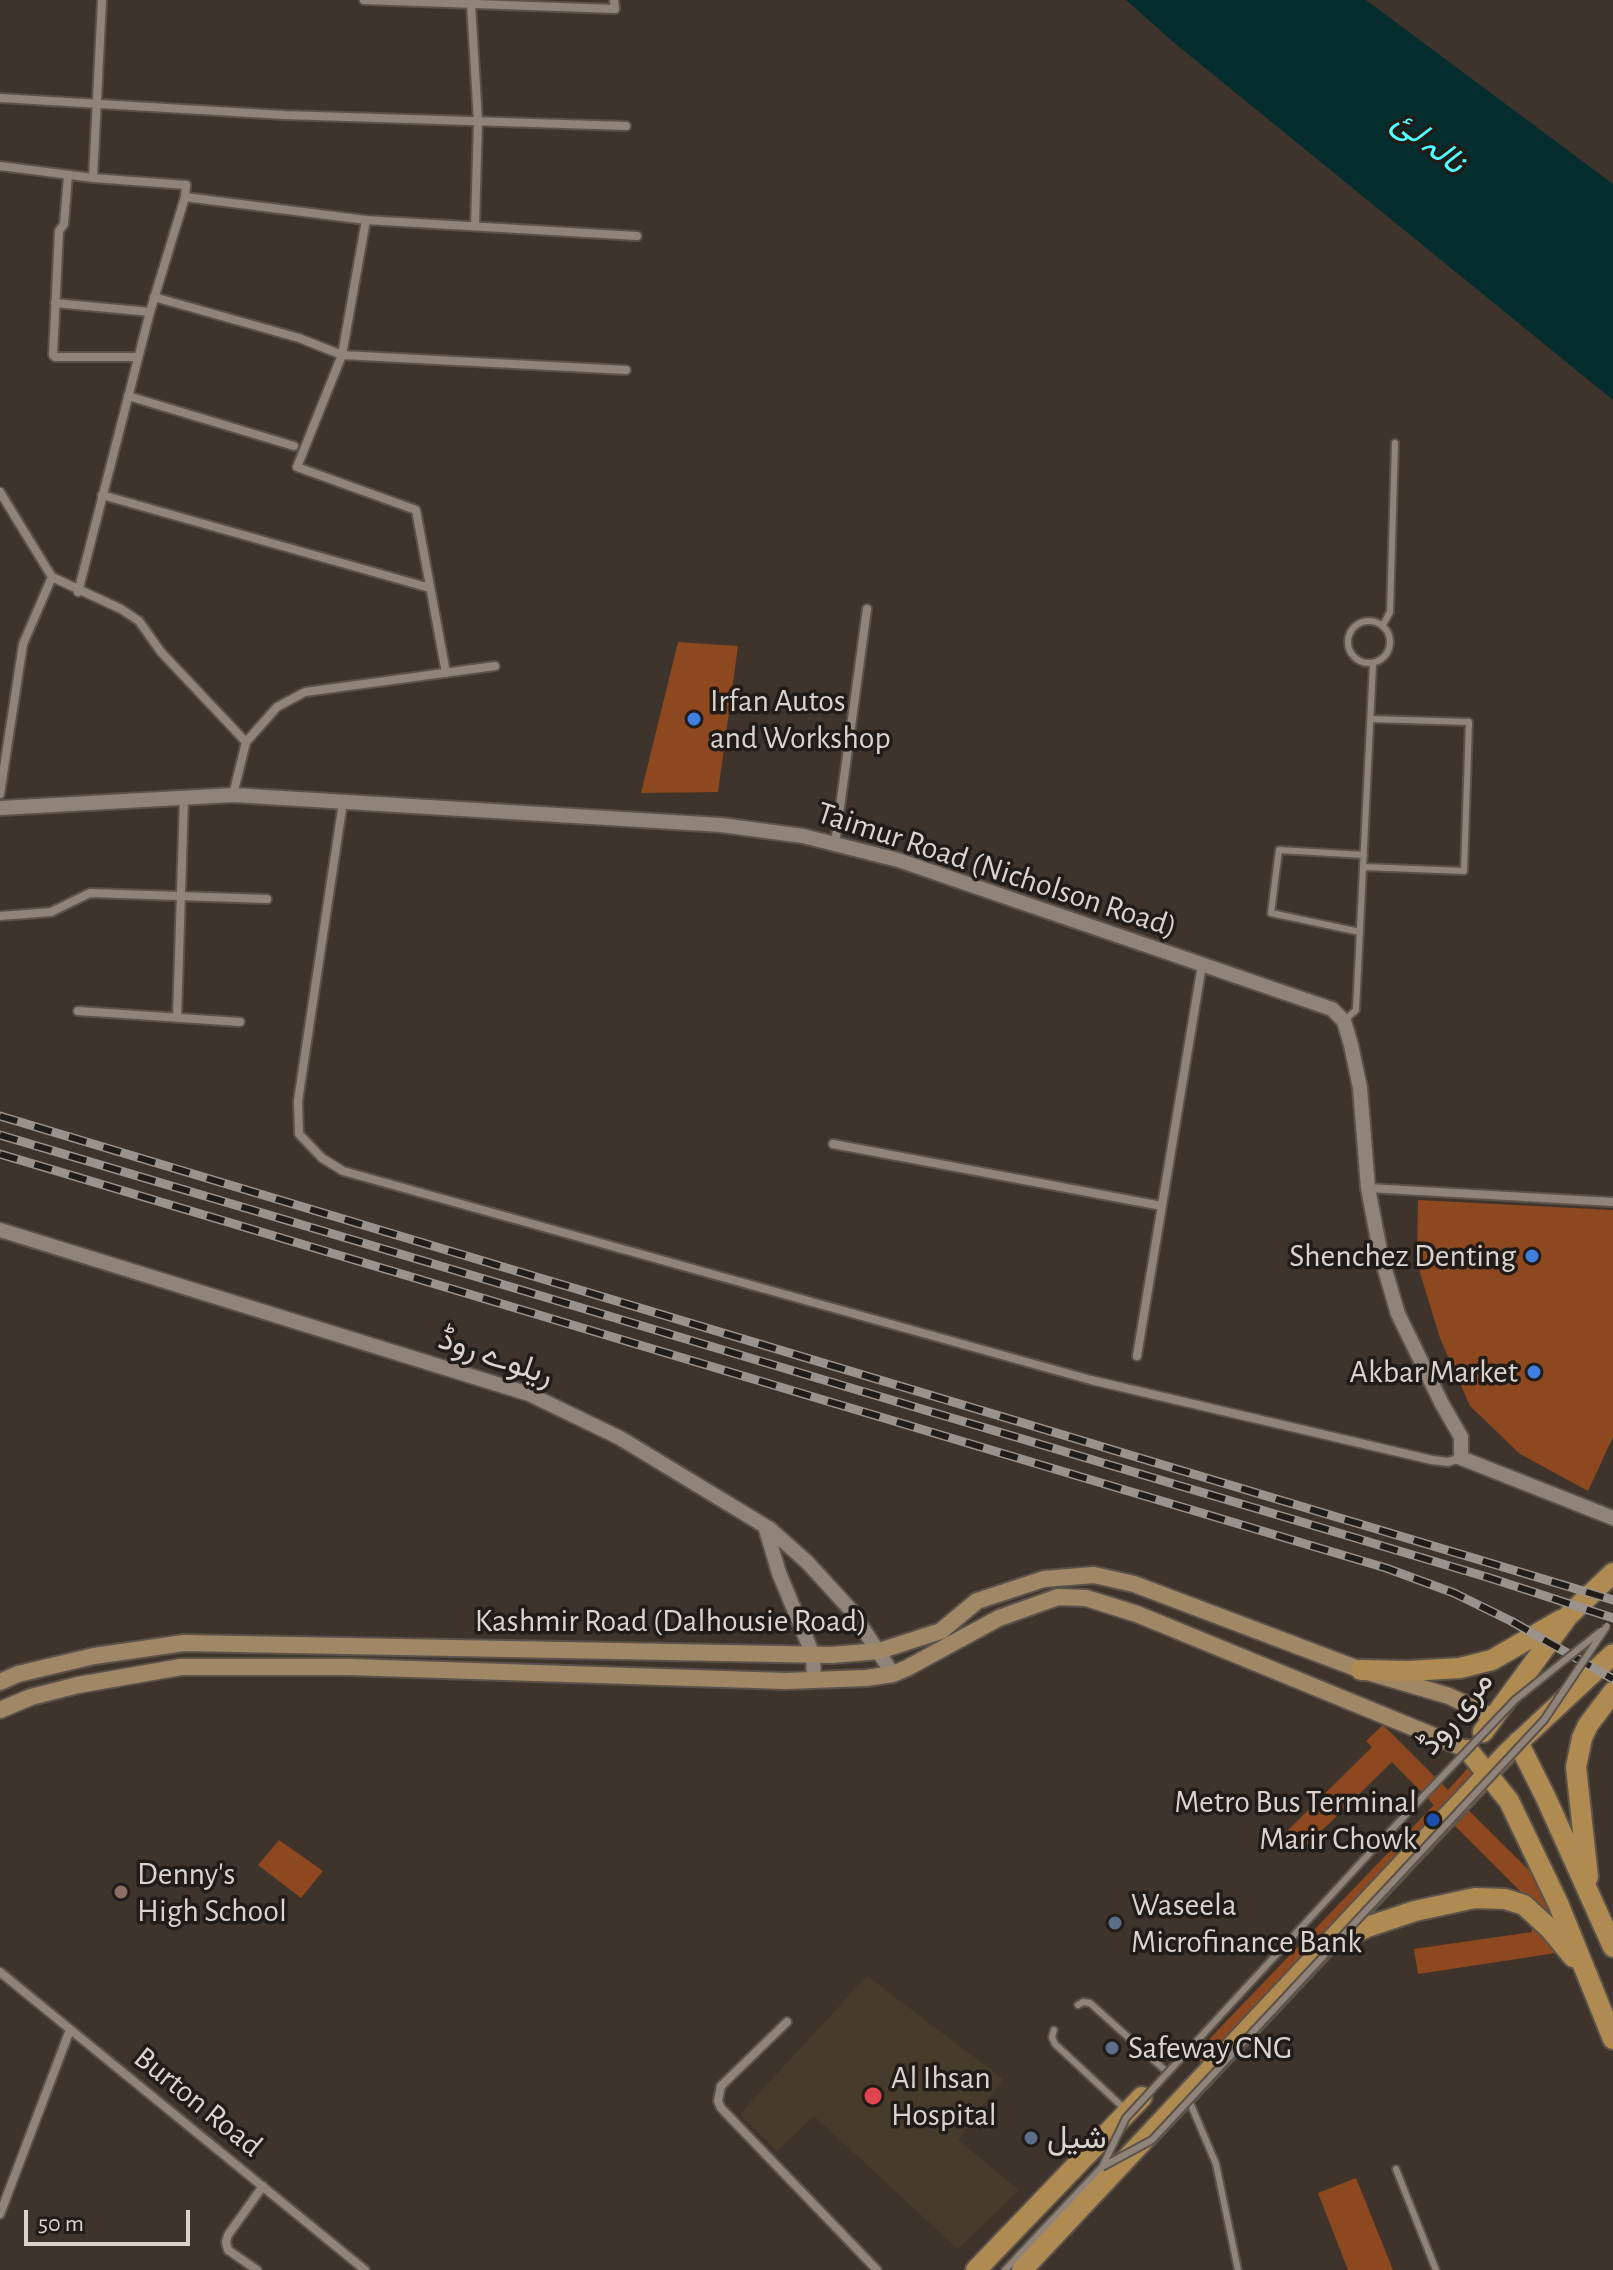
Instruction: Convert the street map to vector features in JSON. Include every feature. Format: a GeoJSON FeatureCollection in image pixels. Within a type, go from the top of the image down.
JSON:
{"type":"FeatureCollection","features":[{"type":"Feature","properties":{"kind":"main road","name":"مری روڈ"},"geometry":{"type":"LineString","coordinates":[[976,2270],[1295,1938],[1468,1750],[1495,1718],[1568,1616],[1613,1573]]}},
{"type":"Feature","properties":{"kind":"main road","name":"Kashmir Road (Dalhousie Road)"},"geometry":{"type":"LineString","coordinates":[[0,1682],[18,1674],[94,1656],[184,1643],[813,1655],[879,1651],[941,1631],[977,1601],[1044,1579],[1094,1575],[1134,1584],[1361,1670],[1449,1696],[1495,1718]]}},
{"type":"Feature","properties":{"kind":"main road","name":"Kashmir Road (Dalhousie Road)"},"geometry":{"type":"LineString","coordinates":[[0,1710],[31,1697],[78,1685],[181,1667],[348,1667],[814,1680],[893,1674],[1028,1605],[1058,1597],[1086,1598],[1137,1614],[1468,1750]]}},
{"type":"Feature","properties":{"kind":"main road"},"geometry":{"type":"LineString","coordinates":[[1361,1670],[1460,1668],[1492,1660],[1568,1616]]}},
{"type":"Feature","properties":{"kind":"main road","name":"مری روڈ"},"geometry":{"type":"LineString","coordinates":[[1022,2270],[1518,1742],[1613,1654]]}},
{"type":"Feature","properties":{"kind":"main road"},"geometry":{"type":"LineString","coordinates":[[1591,1898],[1576,1767],[1588,1725],[1613,1692]]}},
{"type":"Feature","properties":{"kind":"main road"},"geometry":{"type":"LineString","coordinates":[[1518,1742],[1613,1947]]}},
{"type":"Feature","properties":{"kind":"main road"},"geometry":{"type":"LineString","coordinates":[[1468,1750],[1509,1801],[1558,1903],[1613,2039]]}},
{"type":"Feature","properties":{"kind":"main road"},"geometry":{"type":"LineString","coordinates":[[1329,1945],[1367,1927],[1415,1911],[1475,1898],[1505,1899],[1524,1905],[1534,1914],[1586,1973]]}},
{"type":"Feature","properties":{"kind":"street"},"geometry":{"type":"LineString","coordinates":[[93,178],[102,0]]}},
{"type":"Feature","properties":{"kind":"street"},"geometry":{"type":"LineString","coordinates":[[364,0],[615,9],[614,0]]}},
{"type":"Feature","properties":{"kind":"street"},"geometry":{"type":"LineString","coordinates":[[471,4],[478,121],[475,226]]}},
{"type":"Feature","properties":{"kind":"street"},"geometry":{"type":"LineString","coordinates":[[0,98],[284,115],[626,126]]}},
{"type":"Feature","properties":{"kind":"street"},"geometry":{"type":"LineString","coordinates":[[0,166],[93,178],[186,185],[78,592]]}},
{"type":"Feature","properties":{"kind":"street"},"geometry":{"type":"LineString","coordinates":[[68,175],[64,224],[59,231],[53,355],[138,357]]}},
{"type":"Feature","properties":{"kind":"street"},"geometry":{"type":"LineString","coordinates":[[185,197],[366,220],[637,236]]}},
{"type":"Feature","properties":{"kind":"street"},"geometry":{"type":"LineString","coordinates":[[366,220],[342,355],[297,467],[416,510],[446,673]]}},
{"type":"Feature","properties":{"kind":"street"},"geometry":{"type":"LineString","coordinates":[[154,297],[299,338],[342,355],[626,370]]}},
{"type":"Feature","properties":{"kind":"street"},"geometry":{"type":"LineString","coordinates":[[55,303],[150,312]]}},
{"type":"Feature","properties":{"kind":"street"},"geometry":{"type":"LineString","coordinates":[[128,396],[294,446]]}},
{"type":"Feature","properties":{"kind":"street"},"geometry":{"type":"LineString","coordinates":[[0,492],[52,577],[78,592],[121,609],[139,621],[161,652],[246,742]]}},
{"type":"Feature","properties":{"kind":"street"},"geometry":{"type":"LineString","coordinates":[[102,495],[430,588]]}},
{"type":"Feature","properties":{"kind":"street"},"geometry":{"type":"LineString","coordinates":[[0,794],[23,644],[52,577]]}},
{"type":"Feature","properties":{"kind":"street"},"geometry":{"type":"LineString","coordinates":[[835,844],[867,609]]}},
{"type":"Feature","properties":{"kind":"street"},"geometry":{"type":"LineString","coordinates":[[233,795],[246,742],[277,707],[305,692],[495,666]]}},
{"type":"Feature","properties":{"kind":"street","name":"Taimur Road (Nicholson Road)"},"geometry":{"type":"LineString","coordinates":[[0,808],[233,795],[721,825],[803,836],[898,860],[1332,1009],[1344,1021]]}},
{"type":"Feature","properties":{"kind":"street"},"geometry":{"type":"LineString","coordinates":[[177,1018],[184,798]]}},
{"type":"Feature","properties":{"kind":"street"},"geometry":{"type":"LineString","coordinates":[[343,802],[298,1101],[299,1134],[322,1158],[343,1171],[1091,1380],[1432,1460],[1448,1462],[1461,1458],[1613,1518]]}},
{"type":"Feature","properties":{"kind":"street"},"geometry":{"type":"LineString","coordinates":[[0,916],[51,912],[90,893],[267,899]]}},
{"type":"Feature","properties":{"kind":"street"},"geometry":{"type":"LineString","coordinates":[[1137,1356],[1202,965]]}},
{"type":"Feature","properties":{"kind":"street"},"geometry":{"type":"LineString","coordinates":[[78,1011],[240,1022]]}},
{"type":"Feature","properties":{"kind":"street"},"geometry":{"type":"LineString","coordinates":[[1344,1021],[1360,1088],[1368,1188],[1381,1256],[1398,1314],[1461,1437],[1461,1458]]}},
{"type":"Feature","properties":{"kind":"street"},"geometry":{"type":"LineString","coordinates":[[833,1144],[1162,1206]]}},
{"type":"Feature","properties":{"kind":"street"},"geometry":{"type":"LineString","coordinates":[[1368,1188],[1613,1202]]}},
{"type":"Feature","properties":{"kind":"street","name":"ریلوے روڈ"},"geometry":{"type":"LineString","coordinates":[[0,1230],[529,1394],[620,1438],[765,1526],[807,1562],[850,1609],[893,1674]]}},
{"type":"Feature","properties":{"kind":"street"},"geometry":{"type":"LineString","coordinates":[[765,1526],[779,1573],[813,1655],[814,1680]]}},
{"type":"Feature","properties":{"kind":"street","name":"Burton Road"},"geometry":{"type":"LineString","coordinates":[[0,1972],[365,2270]]}},
{"type":"Feature","properties":{"kind":"street"},"geometry":{"type":"LineString","coordinates":[[787,2022],[721,2086],[718,2101],[731,2121],[877,2270]]}},
{"type":"Feature","properties":{"kind":"street"},"geometry":{"type":"LineString","coordinates":[[0,2214],[70,2030]]}},
{"type":"Feature","properties":{"kind":"street"},"geometry":{"type":"LineString","coordinates":[[257,2270],[228,2250],[226,2242],[263,2186]]}},
{"type":"Feature","properties":{"kind":"lane"},"geometry":{"type":"LineString","coordinates":[[1383,625],[1390,612],[1395,443]]}},
{"type":"Feature","properties":{"kind":"lane"},"geometry":{"type":"LineString","coordinates":[[1372,620],[1383,625],[1390,636],[1391,648],[1384,659],[1373,664],[1360,662],[1351,654],[1347,643],[1350,631],[1360,622],[1372,620]]}},
{"type":"Feature","properties":{"kind":"lane"},"geometry":{"type":"LineString","coordinates":[[1344,1021],[1356,1010],[1373,664]]}},
{"type":"Feature","properties":{"kind":"lane"},"geometry":{"type":"LineString","coordinates":[[1364,867],[1464,871],[1469,722],[1371,719]]}},
{"type":"Feature","properties":{"kind":"lane"},"geometry":{"type":"LineString","coordinates":[[1360,932],[1271,913],[1279,850],[1364,855]]}},
{"type":"Feature","properties":{"kind":"lane"},"geometry":{"type":"LineString","coordinates":[[1102,2167],[1152,2140],[1544,1720],[1613,1619]]}},
{"type":"Feature","properties":{"kind":"lane"},"geometry":{"type":"LineString","coordinates":[[1005,2270],[1102,2167],[1126,2118],[1378,1844],[1515,1700],[1607,1626]]}},
{"type":"Feature","properties":{"kind":"lane"},"geometry":{"type":"LineString","coordinates":[[1078,2005],[1090,2003],[1167,2072]]}},
{"type":"Feature","properties":{"kind":"lane"},"geometry":{"type":"LineString","coordinates":[[1054,2030],[1052,2037],[1055,2044],[1128,2112]]}},
{"type":"Feature","properties":{"kind":"lane"},"geometry":{"type":"LineString","coordinates":[[1187,2096],[1216,2164],[1238,2270]]}},
{"type":"Feature","properties":{"kind":"lane"},"geometry":{"type":"LineString","coordinates":[[1396,2169],[1436,2270]]}},
{"type":"Feature","properties":{"kind":"shaded area","name":"Al Ihsan Hospital"},"geometry":{"type":"Polygon","coordinates":[[[867,1976],[1003,2079],[958,2140],[1019,2190],[958,2249],[814,2116],[777,2151],[740,2114],[867,1976]]]}},
{"type":"Feature","properties":{"kind":"water","name":"نالہ لئ"},"geometry":{"type":"Polygon","coordinates":[[[1126,0],[1366,0],[1613,184],[1613,400],[1172,41],[1126,0]]]}},
{"type":"Feature","properties":{"kind":"building","name":"Irfan Autos and Workshop"},"geometry":{"type":"Polygon","coordinates":[[[678,642],[738,646],[718,792],[641,793],[678,642]]]}},
{"type":"Feature","properties":{"kind":"building","name":"Akbar Market"},"geometry":{"type":"Polygon","coordinates":[[[1418,1200],[1613,1210],[1613,1437],[1588,1491],[1520,1454],[1470,1406],[1440,1338],[1417,1263],[1418,1200]]]}},
{"type":"Feature","properties":{"kind":"building"},"geometry":{"type":"Polygon","coordinates":[[[1383,1725],[1448,1790],[1468,1768],[1480,1778],[1459,1801],[1547,1888],[1556,1953],[1418,1974],[1414,1949],[1532,1932],[1528,1899],[1445,1816],[1208,2068],[1193,2056],[1434,1805],[1392,1762],[1305,1847],[1288,1830],[1372,1747],[1366,1741],[1383,1725]]]}},
{"type":"Feature","properties":{"kind":"building"},"geometry":{"type":"Polygon","coordinates":[[[279,1840],[323,1871],[301,1898],[258,1865],[279,1840]]]}},
{"type":"Feature","properties":{"kind":"building"},"geometry":{"type":"Polygon","coordinates":[[[1356,2178],[1393,2270],[1348,2270],[1318,2193],[1356,2178]]]}},
{"type":"Feature","properties":{"kind":"railway"},"geometry":{"type":"LineString","coordinates":[[0,1116],[1613,1600]]}},
{"type":"Feature","properties":{"kind":"railway"},"geometry":{"type":"LineString","coordinates":[[0,1135],[1490,1578],[1613,1618]]}},
{"type":"Feature","properties":{"kind":"railway"},"geometry":{"type":"LineString","coordinates":[[0,1154],[1386,1568],[1454,1593],[1511,1621],[1613,1679]]}},
{"type":"Feature","properties":{"kind":"place","name":"Irfan Autos and Workshop"},"geometry":{"type":"Point","coordinates":[694,719]}},
{"type":"Feature","properties":{"kind":"place","name":"Shenchez Denting"},"geometry":{"type":"Point","coordinates":[1532,1256]}},
{"type":"Feature","properties":{"kind":"place","name":"Akbar Market"},"geometry":{"type":"Point","coordinates":[1534,1372]}},
{"type":"Feature","properties":{"kind":"place","name":"Metro Bus Terminal Marir Chowk"},"geometry":{"type":"Point","coordinates":[1433,1820]}},
{"type":"Feature","properties":{"kind":"place","name":"Denny's High School"},"geometry":{"type":"Point","coordinates":[121,1892]}},
{"type":"Feature","properties":{"kind":"place","name":"Waseela Microfinance Bank"},"geometry":{"type":"Point","coordinates":[1115,1923]}},
{"type":"Feature","properties":{"kind":"place","name":"Safeway CNG"},"geometry":{"type":"Point","coordinates":[1112,2048]}},
{"type":"Feature","properties":{"kind":"place","name":"Al Ihsan Hospital"},"geometry":{"type":"Point","coordinates":[873,2096]}},
{"type":"Feature","properties":{"kind":"place","name":"شیل"},"geometry":{"type":"Point","coordinates":[1031,2138]}}]}
